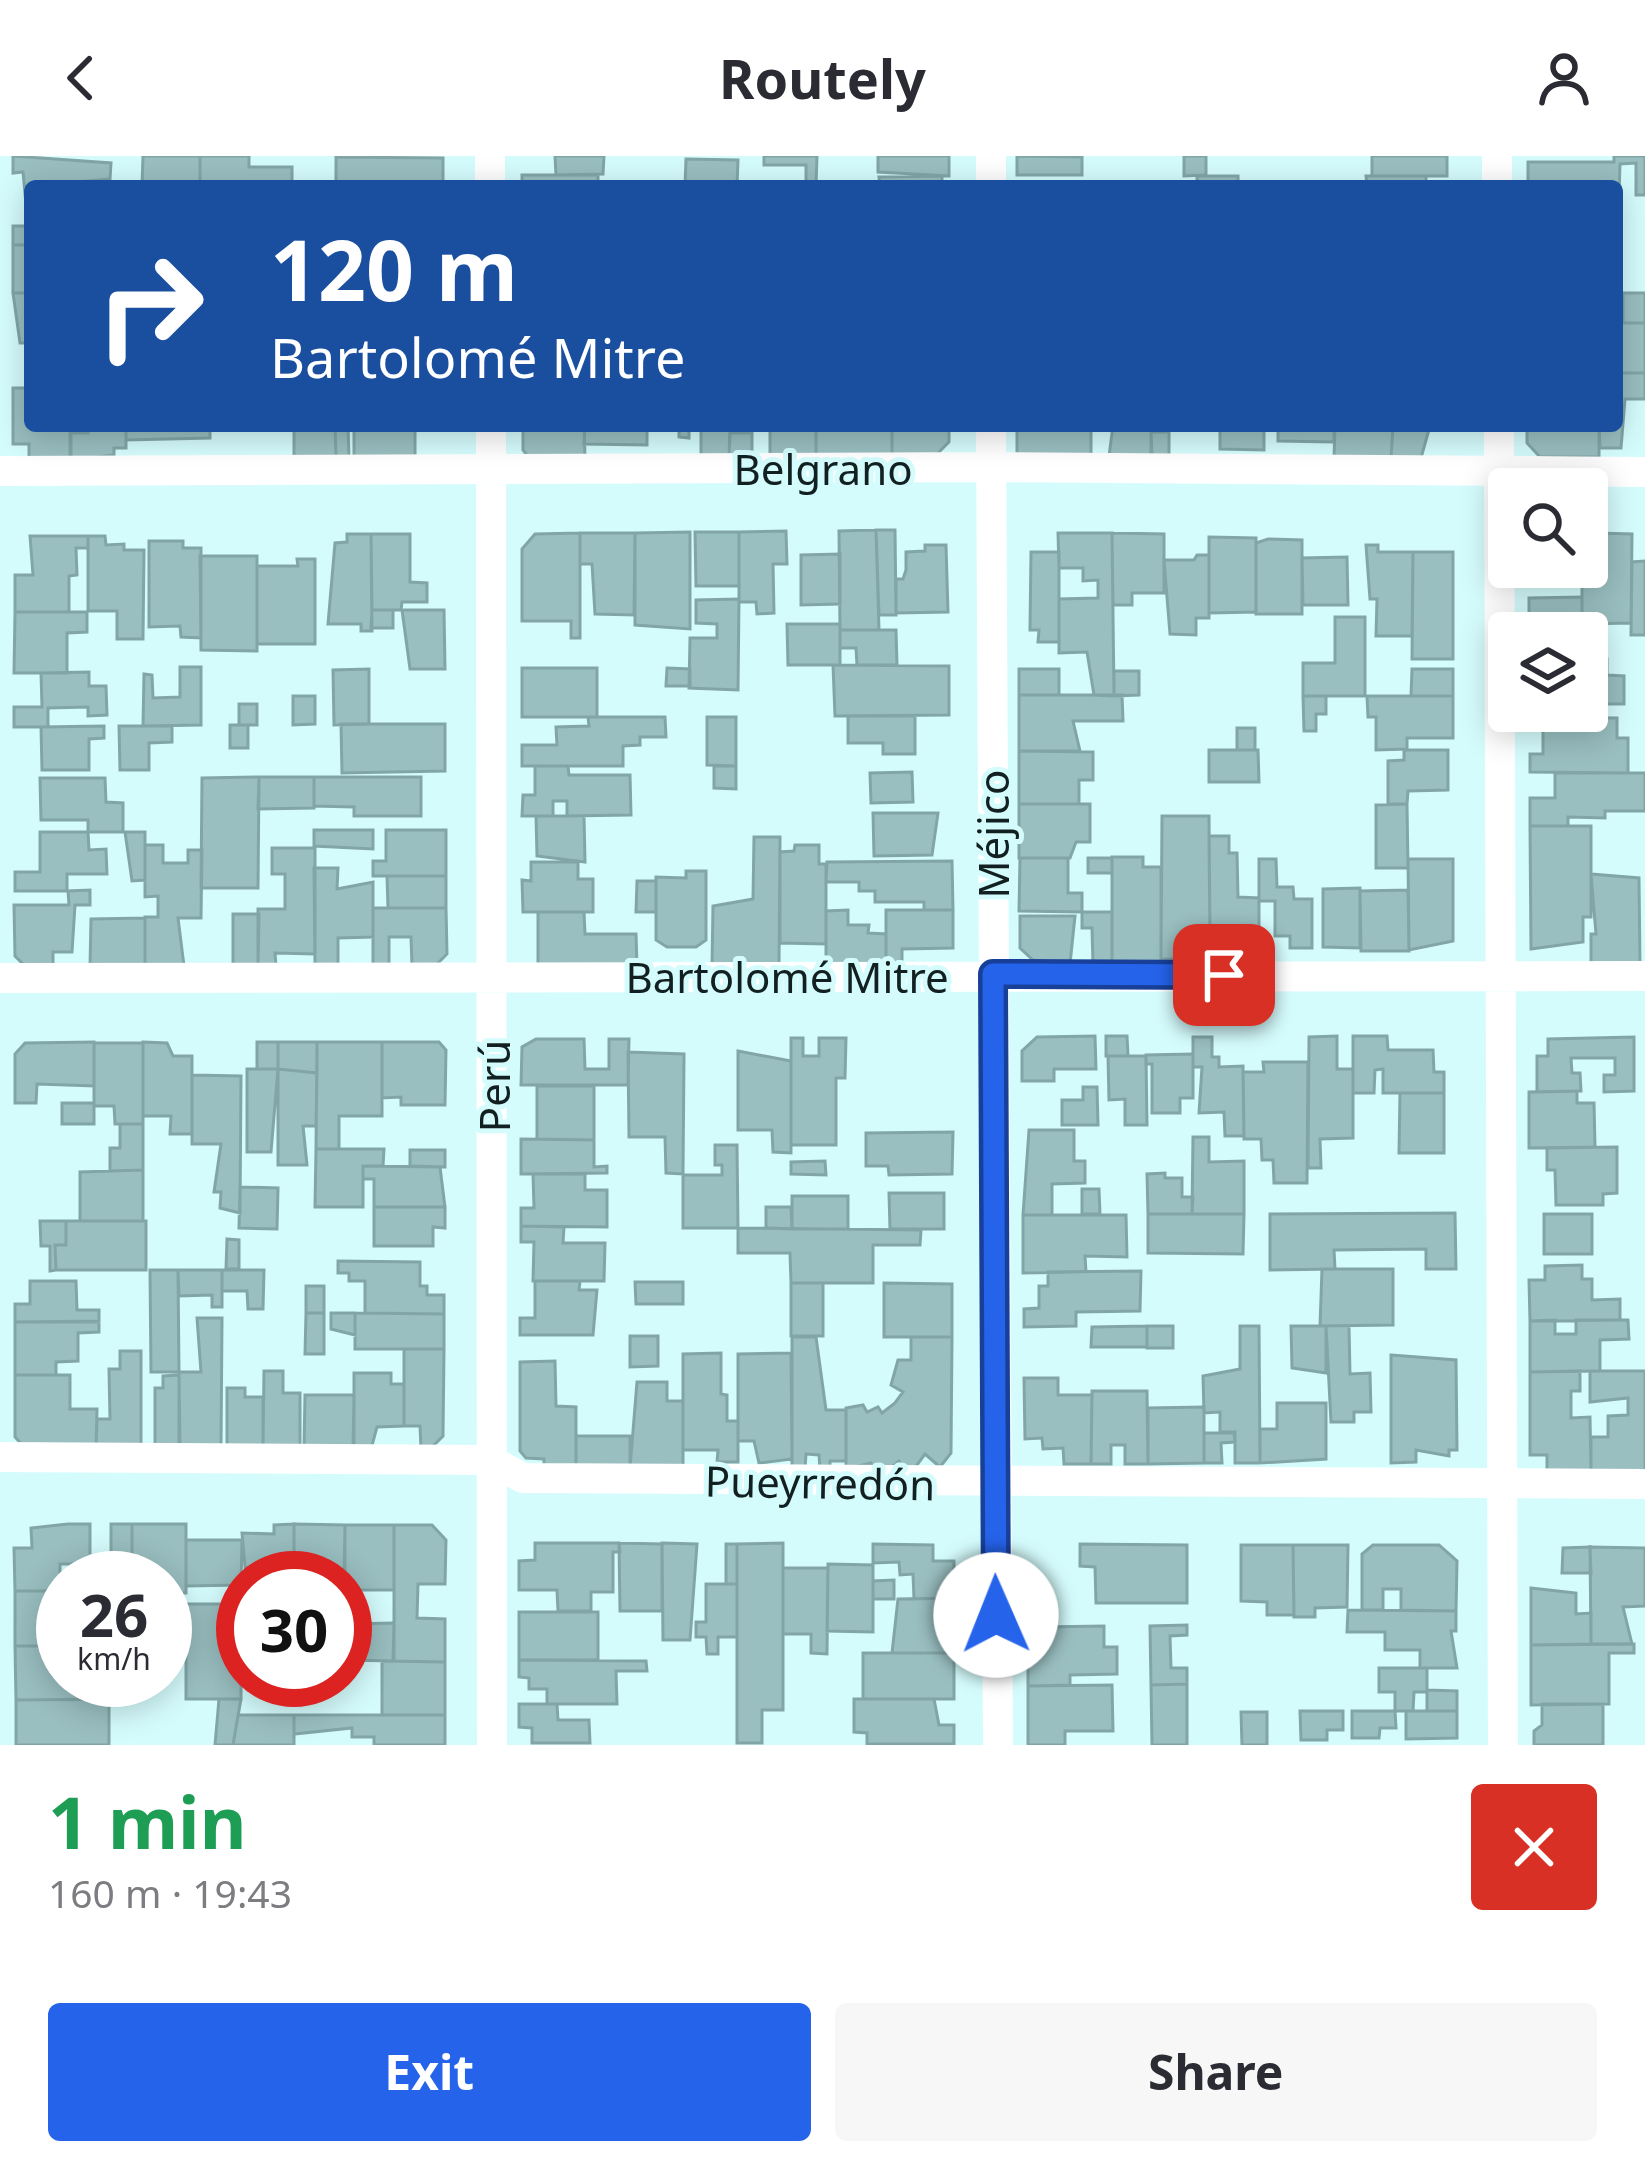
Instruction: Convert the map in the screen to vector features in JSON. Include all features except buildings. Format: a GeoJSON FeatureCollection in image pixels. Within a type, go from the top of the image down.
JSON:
{"type":"FeatureCollection","features":[{"type":"Feature","properties":{"kind":"street","name":"Perú"},"geometry":{"type":"LineString","coordinates":[[491,432],[492,1745]]}},
{"type":"Feature","properties":{"kind":"street","name":"Méjico"},"geometry":{"type":"LineString","coordinates":[[991,432],[998,1745]]}},
{"type":"Feature","properties":{"kind":"street"},"geometry":{"type":"LineString","coordinates":[[1499,432],[1499,468]]}},
{"type":"Feature","properties":{"kind":"street","name":"Belgrano"},"geometry":{"type":"LineString","coordinates":[[0,471],[991,467],[1488,472]]}},
{"type":"Feature","properties":{"kind":"street","name":"Belgrano"},"geometry":{"type":"LineString","coordinates":[[1608,472],[1645,472]]}},
{"type":"Feature","properties":{"kind":"street"},"geometry":{"type":"LineString","coordinates":[[1499,588],[1503,1745]]}},
{"type":"Feature","properties":{"kind":"street","name":"Bartolomé Mitre"},"geometry":{"type":"LineString","coordinates":[[0,978],[1645,976]]}},
{"type":"Feature","properties":{"kind":"street","name":"Pueyrredón"},"geometry":{"type":"LineString","coordinates":[[0,1457],[490,1460],[523,1478],[1645,1484]]}},
{"type":"Feature","properties":{"kind":"route"},"geometry":{"type":"LineString","coordinates":[[996,1615],[993,974],[1224,975]]}}]}
